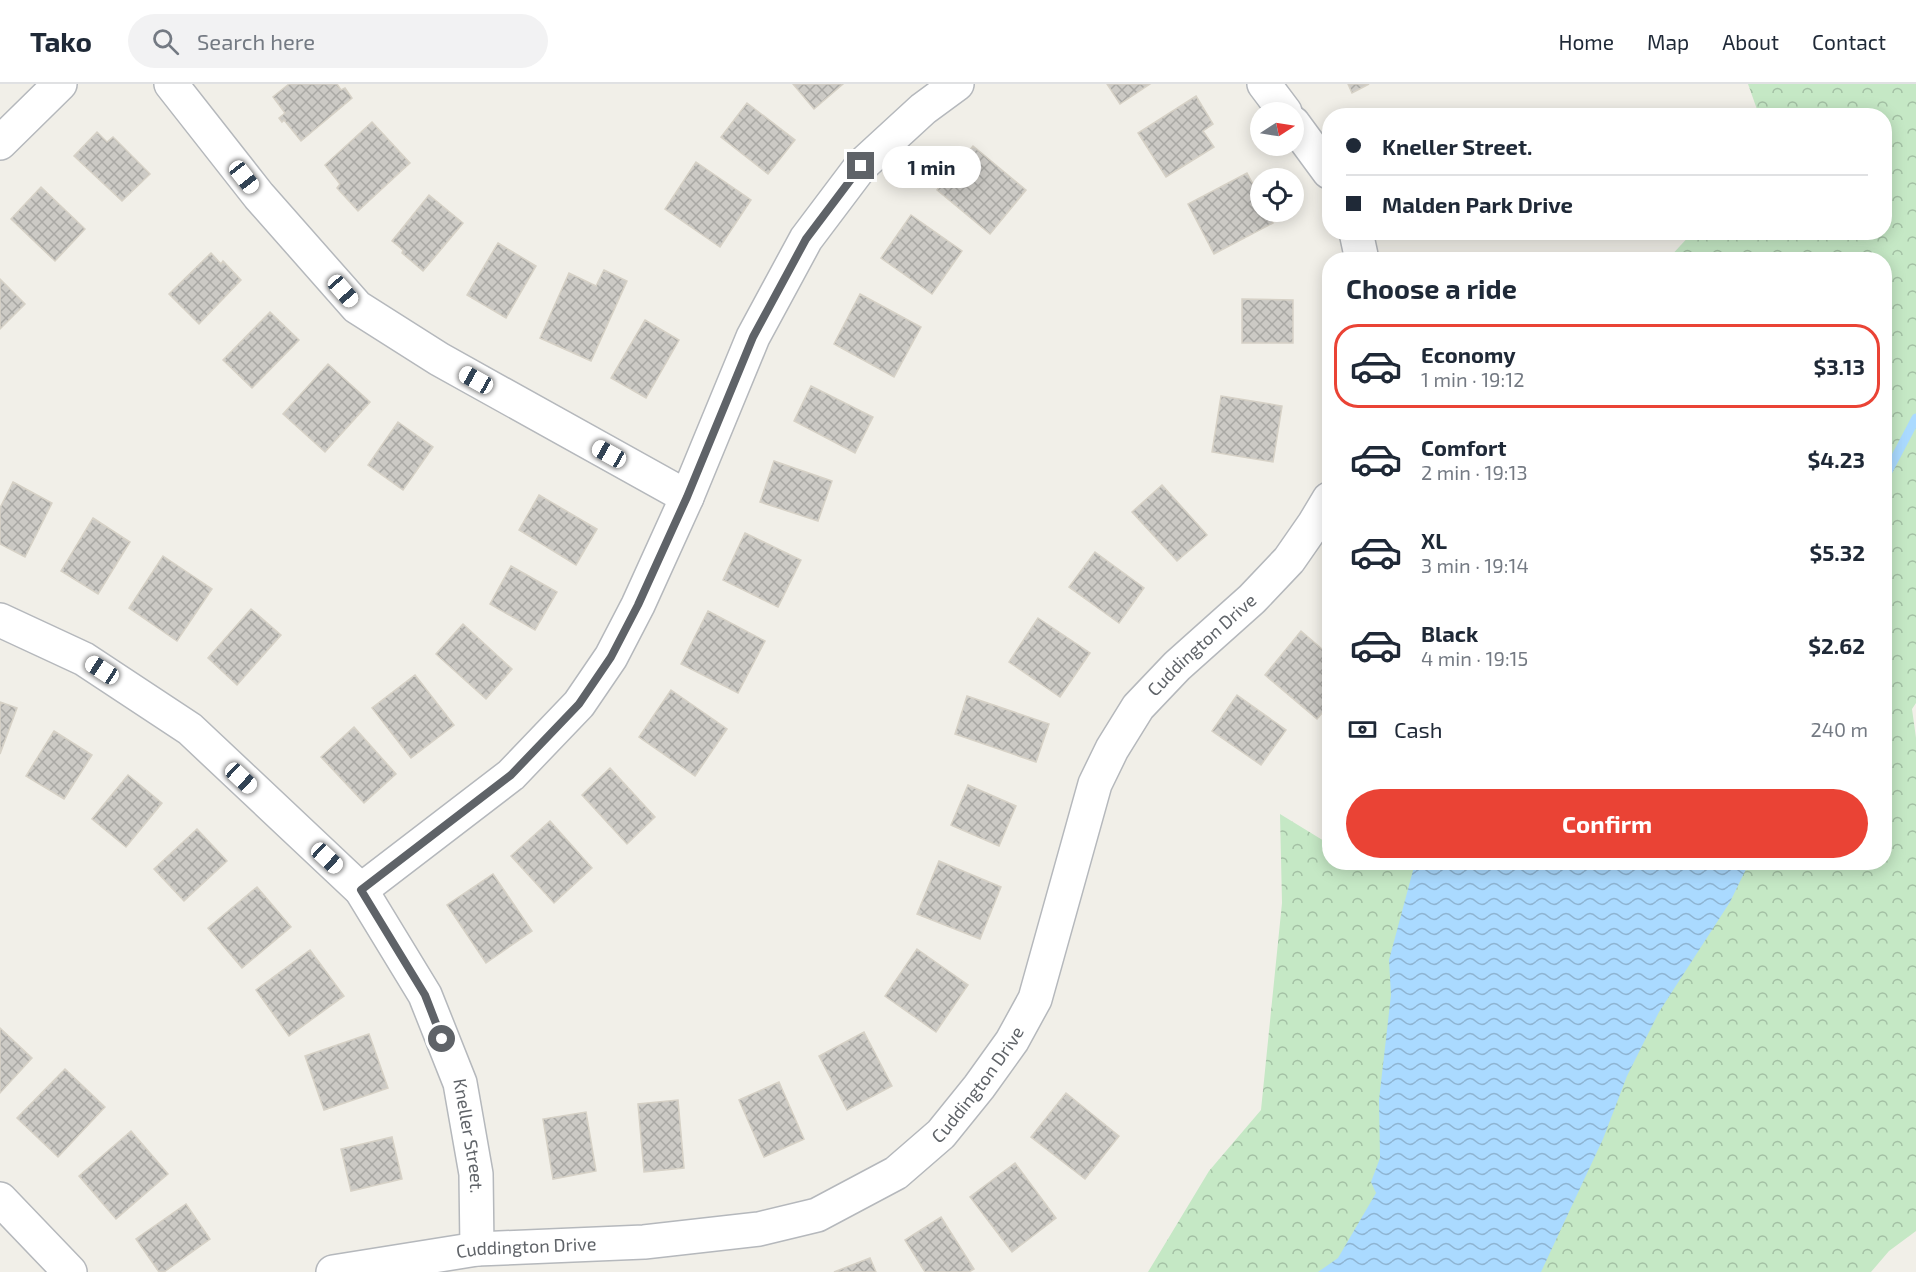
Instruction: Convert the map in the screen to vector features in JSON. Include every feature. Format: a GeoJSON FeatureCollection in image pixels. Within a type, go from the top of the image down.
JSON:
{"type":"FeatureCollection","features":[{"type":"Feature","properties":{"kind":"street"},"geometry":{"type":"LineString","coordinates":[[0,143],[60,84]]}},
{"type":"Feature","properties":{"kind":"street"},"geometry":{"type":"LineString","coordinates":[[171,84],[259,196],[357,307],[439,359],[687,497]]}},
{"type":"Feature","properties":{"kind":"street"},"geometry":{"type":"LineString","coordinates":[[361,890],[511,775],[579,704],[611,657],[638,605],[687,497],[753,337],[806,239],[861,166],[923,109],[957,84]]}},
{"type":"Feature","properties":{"kind":"street"},"geometry":{"type":"LineString","coordinates":[[1264,84],[1278,102]]}},
{"type":"Feature","properties":{"kind":"street"},"geometry":{"type":"LineString","coordinates":[[1304,138],[1322,162]]}},
{"type":"Feature","properties":{"kind":"street","name":"Cuddington Drive"},"geometry":{"type":"LineString","coordinates":[[333,1272],[477,1249],[644,1242],[759,1229],[817,1215],[896,1173],[941,1134],[979,1088],[1012,1041],[1035,999],[1095,784],[1112,749],[1138,707],[1177,666],[1252,599],[1289,560],[1322,511]]}},
{"type":"Feature","properties":{"kind":"street","name":"Kneller Street."},"geometry":{"type":"LineString","coordinates":[[0,620],[84,659],[190,729],[361,890],[425,995],[460,1083],[476,1174],[477,1249]]}},
{"type":"Feature","properties":{"kind":"street"},"geometry":{"type":"LineString","coordinates":[[0,1199],[70,1272]]}},
{"type":"Feature","properties":{"kind":"green space"},"geometry":{"type":"Polygon","coordinates":[[[1748,84],[1916,84],[1916,703],[1912,709],[1916,738],[1916,1231],[1889,1251],[1871,1272],[1148,1272],[1209,1171],[1261,1110],[1282,903],[1280,814],[1322,840],[1322,870],[1892,870],[1892,252],[1674,252],[1686,240],[1892,240],[1892,108],[1757,108],[1748,84]]]}},
{"type":"Feature","properties":{"kind":"water"},"geometry":{"type":"Polygon","coordinates":[[[1413,870],[1746,870],[1730,902],[1659,1012],[1627,1076],[1603,1139],[1541,1272],[1318,1272],[1338,1258],[1376,1193],[1371,1182],[1380,1158],[1379,1100],[1391,995],[1389,960],[1413,870]]]}},
{"type":"Feature","properties":{"kind":"building"},"geometry":{"type":"Polygon","coordinates":[[[289,84],[337,84],[341,90],[345,88],[352,98],[301,141],[284,120],[282,122],[279,118],[285,113],[273,97],[289,84]]]}},
{"type":"Feature","properties":{"kind":"building"},"geometry":{"type":"Polygon","coordinates":[[[793,84],[843,84],[814,109],[793,84]]]}},
{"type":"Feature","properties":{"kind":"building"},"geometry":{"type":"Polygon","coordinates":[[[1107,84],[1150,84],[1120,104],[1107,84]]]}},
{"type":"Feature","properties":{"kind":"building"},"geometry":{"type":"Polygon","coordinates":[[[1348,84],[1369,84],[1352,93],[1348,84]]]}},
{"type":"Feature","properties":{"kind":"building"},"geometry":{"type":"Polygon","coordinates":[[[1196,96],[1213,124],[1203,131],[1214,147],[1166,177],[1138,133],[1196,96]]]}},
{"type":"Feature","properties":{"kind":"building"},"geometry":{"type":"Polygon","coordinates":[[[747,103],[795,140],[768,174],[721,137],[747,103]]]}},
{"type":"Feature","properties":{"kind":"building"},"geometry":{"type":"Polygon","coordinates":[[[372,122],[410,163],[358,211],[337,188],[340,184],[325,165],[372,122]]]}},
{"type":"Feature","properties":{"kind":"building"},"geometry":{"type":"Polygon","coordinates":[[[97,132],[107,142],[113,137],[150,174],[122,201],[74,156],[97,132]]]}},
{"type":"Feature","properties":{"kind":"building"},"geometry":{"type":"Polygon","coordinates":[[[973,146],[1026,190],[990,234],[937,190],[973,146]]]}},
{"type":"Feature","properties":{"kind":"building"},"geometry":{"type":"Polygon","coordinates":[[[696,162],[751,200],[720,247],[665,209],[696,162]]]}},
{"type":"Feature","properties":{"kind":"building"},"geometry":{"type":"Polygon","coordinates":[[[1247,173],[1250,179],[1250,222],[1273,223],[1214,254],[1188,204],[1247,173]]]}},
{"type":"Feature","properties":{"kind":"building"},"geometry":{"type":"Polygon","coordinates":[[[41,187],[85,229],[55,261],[11,219],[41,187]]]}},
{"type":"Feature","properties":{"kind":"building"},"geometry":{"type":"Polygon","coordinates":[[[429,195],[463,223],[423,271],[392,241],[429,195]]]}},
{"type":"Feature","properties":{"kind":"building"},"geometry":{"type":"Polygon","coordinates":[[[911,215],[962,251],[932,294],[881,258],[911,215]]]}},
{"type":"Feature","properties":{"kind":"building"},"geometry":{"type":"Polygon","coordinates":[[[498,243],[536,266],[506,318],[467,295],[498,243]]]}},
{"type":"Feature","properties":{"kind":"building"},"geometry":{"type":"Polygon","coordinates":[[[211,253],[221,264],[223,261],[241,280],[199,324],[169,294],[211,253]]]}},
{"type":"Feature","properties":{"kind":"building"},"geometry":{"type":"Polygon","coordinates":[[[604,270],[627,281],[591,361],[540,338],[569,273],[596,286],[604,270]]]}},
{"type":"Feature","properties":{"kind":"building"},"geometry":{"type":"Polygon","coordinates":[[[0,279],[25,304],[0,329],[0,279]]]}},
{"type":"Feature","properties":{"kind":"building"},"geometry":{"type":"Polygon","coordinates":[[[860,294],[921,327],[894,377],[834,344],[860,294]]]}},
{"type":"Feature","properties":{"kind":"building"},"geometry":{"type":"Polygon","coordinates":[[[1242,299],[1293,300],[1293,343],[1242,343],[1242,299]]]}},
{"type":"Feature","properties":{"kind":"building"},"geometry":{"type":"Polygon","coordinates":[[[270,312],[299,340],[252,388],[223,360],[270,312]]]}},
{"type":"Feature","properties":{"kind":"building"},"geometry":{"type":"Polygon","coordinates":[[[645,320],[679,340],[646,398],[611,378],[645,320]]]}},
{"type":"Feature","properties":{"kind":"building"},"geometry":{"type":"Polygon","coordinates":[[[328,364],[370,402],[325,452],[283,414],[328,364]]]}},
{"type":"Feature","properties":{"kind":"building"},"geometry":{"type":"Polygon","coordinates":[[[811,386],[873,417],[855,453],[794,421],[811,386]]]}},
{"type":"Feature","properties":{"kind":"building"},"geometry":{"type":"Polygon","coordinates":[[[1221,396],[1282,406],[1273,462],[1212,452],[1221,396]]]}},
{"type":"Feature","properties":{"kind":"building"},"geometry":{"type":"Polygon","coordinates":[[[398,422],[433,447],[403,490],[368,465],[398,422]]]}},
{"type":"Feature","properties":{"kind":"building"},"geometry":{"type":"Polygon","coordinates":[[[774,461],[832,481],[818,521],[760,502],[774,461]]]}},
{"type":"Feature","properties":{"kind":"building"},"geometry":{"type":"Polygon","coordinates":[[[13,482],[52,503],[25,557],[0,544],[0,508],[13,482]]]}},
{"type":"Feature","properties":{"kind":"building"},"geometry":{"type":"Polygon","coordinates":[[[1162,485],[1207,535],[1177,561],[1132,512],[1162,485]]]}},
{"type":"Feature","properties":{"kind":"building"},"geometry":{"type":"Polygon","coordinates":[[[539,495],[597,529],[576,565],[519,530],[539,495]]]}},
{"type":"Feature","properties":{"kind":"building"},"geometry":{"type":"Polygon","coordinates":[[[93,518],[130,542],[98,594],[61,571],[93,518]]]}},
{"type":"Feature","properties":{"kind":"building"},"geometry":{"type":"Polygon","coordinates":[[[745,533],[801,560],[778,607],[723,580],[745,533]]]}},
{"type":"Feature","properties":{"kind":"building"},"geometry":{"type":"Polygon","coordinates":[[[1095,552],[1144,588],[1119,623],[1069,587],[1095,552]]]}},
{"type":"Feature","properties":{"kind":"building"},"geometry":{"type":"Polygon","coordinates":[[[163,556],[212,589],[177,641],[129,608],[163,556]]]}},
{"type":"Feature","properties":{"kind":"building"},"geometry":{"type":"Polygon","coordinates":[[[511,566],[557,592],[535,630],[490,604],[511,566]]]}},
{"type":"Feature","properties":{"kind":"building"},"geometry":{"type":"Polygon","coordinates":[[[251,609],[281,635],[237,685],[208,658],[251,609]]]}},
{"type":"Feature","properties":{"kind":"building"},"geometry":{"type":"Polygon","coordinates":[[[708,611],[765,641],[738,693],[681,664],[708,611]]]}},
{"type":"Feature","properties":{"kind":"building"},"geometry":{"type":"Polygon","coordinates":[[[1038,618],[1090,653],[1060,697],[1009,662],[1038,618]]]}},
{"type":"Feature","properties":{"kind":"building"},"geometry":{"type":"Polygon","coordinates":[[[463,624],[512,669],[486,699],[436,654],[463,624]]]}},
{"type":"Feature","properties":{"kind":"building"},"geometry":{"type":"Polygon","coordinates":[[[1301,631],[1322,649],[1322,713],[1317,719],[1265,675],[1301,631]]]}},
{"type":"Feature","properties":{"kind":"building"},"geometry":{"type":"Polygon","coordinates":[[[415,675],[454,725],[411,758],[372,708],[415,675]]]}},
{"type":"Feature","properties":{"kind":"building"},"geometry":{"type":"Polygon","coordinates":[[[671,690],[727,729],[695,776],[639,737],[671,690]]]}},
{"type":"Feature","properties":{"kind":"building"},"geometry":{"type":"Polygon","coordinates":[[[1237,695],[1286,730],[1261,765],[1212,731],[1237,695]]]}},
{"type":"Feature","properties":{"kind":"building"},"geometry":{"type":"Polygon","coordinates":[[[967,696],[1049,724],[1036,762],[955,734],[967,696]]]}},
{"type":"Feature","properties":{"kind":"building"},"geometry":{"type":"Polygon","coordinates":[[[0,702],[17,708],[0,754],[0,702]]]}},
{"type":"Feature","properties":{"kind":"building"},"geometry":{"type":"Polygon","coordinates":[[[354,727],[396,774],[364,803],[321,757],[354,727]]]}},
{"type":"Feature","properties":{"kind":"building"},"geometry":{"type":"Polygon","coordinates":[[[54,731],[92,755],[64,799],[26,776],[54,731]]]}},
{"type":"Feature","properties":{"kind":"building"},"geometry":{"type":"Polygon","coordinates":[[[610,768],[655,817],[627,844],[582,795],[610,768]]]}},
{"type":"Feature","properties":{"kind":"building"},"geometry":{"type":"Polygon","coordinates":[[[128,775],[162,803],[126,847],[92,819],[128,775]]]}},
{"type":"Feature","properties":{"kind":"building"},"geometry":{"type":"Polygon","coordinates":[[[968,785],[1016,806],[999,846],[951,825],[968,785]]]}},
{"type":"Feature","properties":{"kind":"building"},"geometry":{"type":"Polygon","coordinates":[[[550,821],[592,868],[554,903],[511,856],[550,821]]]}},
{"type":"Feature","properties":{"kind":"building"},"geometry":{"type":"Polygon","coordinates":[[[197,829],[227,861],[184,901],[154,869],[197,829]]]}},
{"type":"Feature","properties":{"kind":"building"},"geometry":{"type":"Polygon","coordinates":[[[939,861],[1001,887],[980,939],[917,914],[939,861]]]}},
{"type":"Feature","properties":{"kind":"building"},"geometry":{"type":"Polygon","coordinates":[[[493,874],[532,931],[486,963],[447,905],[493,874]]]}},
{"type":"Feature","properties":{"kind":"building"},"geometry":{"type":"Polygon","coordinates":[[[257,887],[291,927],[242,968],[208,928],[257,887]]]}},
{"type":"Feature","properties":{"kind":"building"},"geometry":{"type":"Polygon","coordinates":[[[917,949],[968,985],[936,1032],[885,996],[917,949]]]}},
{"type":"Feature","properties":{"kind":"building"},"geometry":{"type":"Polygon","coordinates":[[[310,950],[344,996],[289,1036],[256,990],[310,950]]]}},
{"type":"Feature","properties":{"kind":"building"},"geometry":{"type":"Polygon","coordinates":[[[0,1028],[32,1058],[0,1093],[0,1028]]]}},
{"type":"Feature","properties":{"kind":"building"},"geometry":{"type":"Polygon","coordinates":[[[864,1032],[892,1086],[847,1110],[819,1056],[864,1032]]]}},
{"type":"Feature","properties":{"kind":"building"},"geometry":{"type":"Polygon","coordinates":[[[369,1034],[388,1088],[324,1110],[305,1056],[369,1034]]]}},
{"type":"Feature","properties":{"kind":"building"},"geometry":{"type":"Polygon","coordinates":[[[65,1069],[105,1107],[58,1157],[17,1118],[65,1069]]]}},
{"type":"Feature","properties":{"kind":"building"},"geometry":{"type":"Polygon","coordinates":[[[779,1082],[804,1139],[764,1157],[739,1100],[779,1082]]]}},
{"type":"Feature","properties":{"kind":"building"},"geometry":{"type":"Polygon","coordinates":[[[1066,1093],[1119,1136],[1085,1179],[1031,1137],[1066,1093]]]}},
{"type":"Feature","properties":{"kind":"building"},"geometry":{"type":"Polygon","coordinates":[[[678,1100],[684,1168],[644,1172],[638,1104],[678,1100]]]}},
{"type":"Feature","properties":{"kind":"building"},"geometry":{"type":"Polygon","coordinates":[[[586,1112],[596,1171],[553,1179],[543,1119],[586,1112]]]}},
{"type":"Feature","properties":{"kind":"building"},"geometry":{"type":"Polygon","coordinates":[[[131,1131],[168,1174],[116,1219],[79,1176],[131,1131]]]}},
{"type":"Feature","properties":{"kind":"building"},"geometry":{"type":"Polygon","coordinates":[[[392,1137],[402,1179],[351,1191],[341,1149],[392,1137]]]}},
{"type":"Feature","properties":{"kind":"building"},"geometry":{"type":"Polygon","coordinates":[[[1015,1163],[1056,1218],[1012,1252],[970,1197],[1015,1163]]]}},
{"type":"Feature","properties":{"kind":"building"},"geometry":{"type":"Polygon","coordinates":[[[186,1204],[210,1239],[164,1272],[159,1272],[136,1239],[186,1204]]]}},
{"type":"Feature","properties":{"kind":"building"},"geometry":{"type":"Polygon","coordinates":[[[941,1217],[974,1269],[969,1272],[925,1272],[905,1240],[941,1217]]]}},
{"type":"Feature","properties":{"kind":"building"},"geometry":{"type":"Polygon","coordinates":[[[870,1258],[876,1272],[834,1272],[870,1258]]]}},
{"type":"Feature","properties":{"kind":"waterway"},"geometry":{"type":"LineString","coordinates":[[1892,464],[1916,418]]}},
{"type":"Feature","properties":{"kind":"route"},"geometry":{"type":"LineString","coordinates":[[442,1039],[425,995],[361,890],[511,775],[579,704],[611,657],[638,605],[687,497],[753,337],[806,239],[861,166]]}}]}
